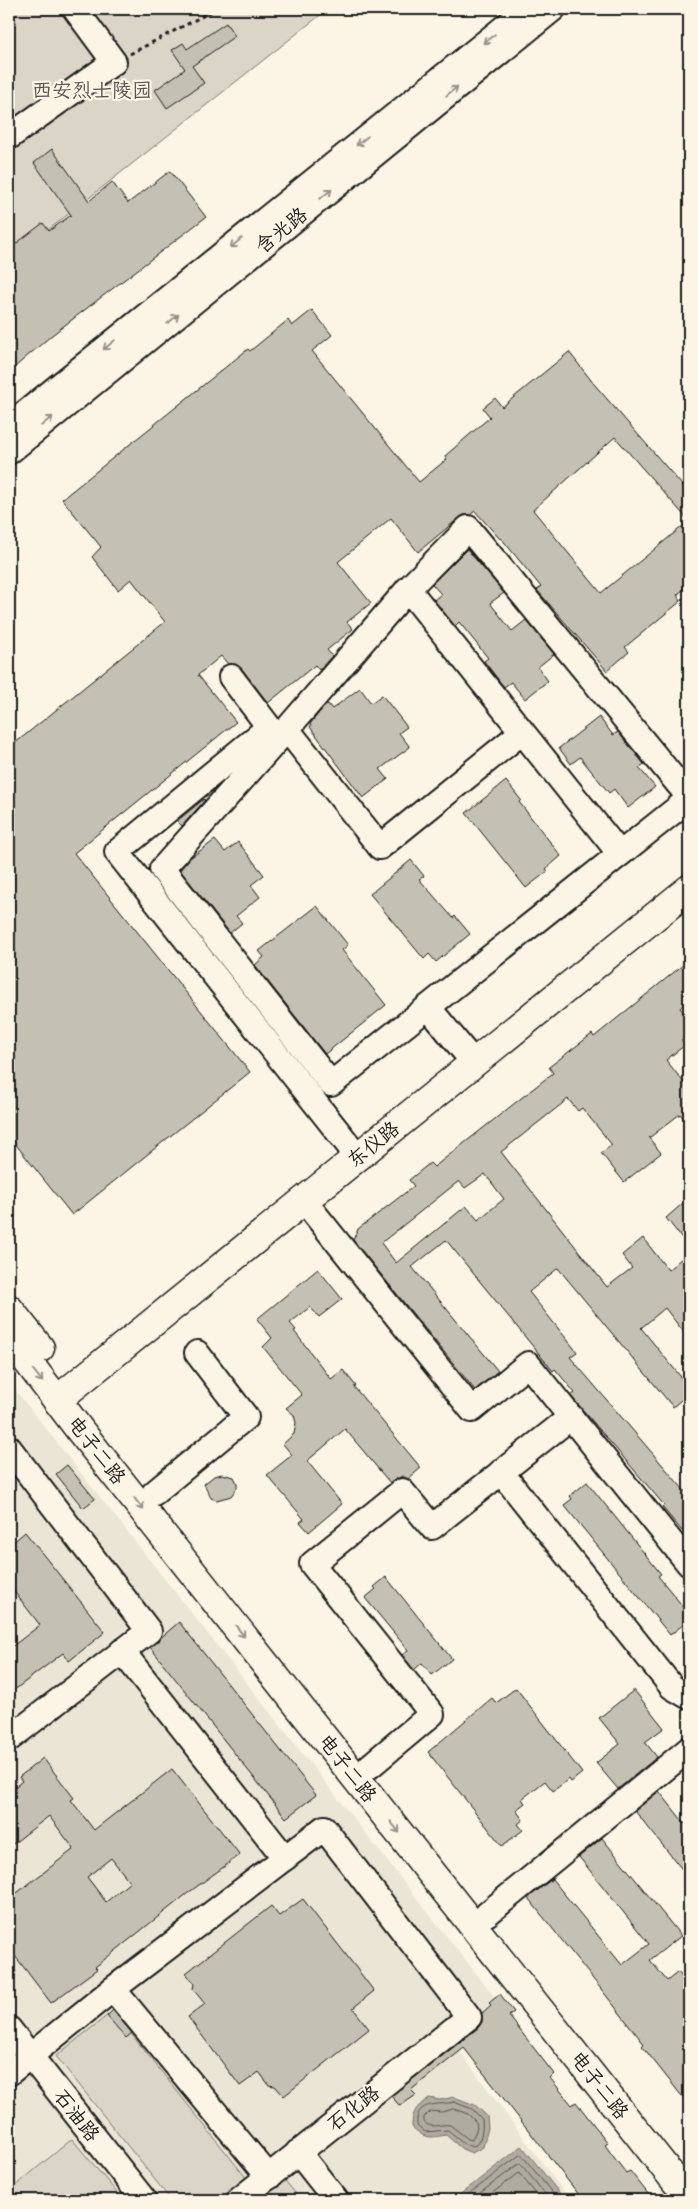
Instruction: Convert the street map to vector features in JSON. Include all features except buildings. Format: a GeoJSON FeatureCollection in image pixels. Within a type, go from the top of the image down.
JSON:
{"type":"FeatureCollection","features":[{"type":"Feature","properties":{"kind":"main road","name":"东仪路"},"geometry":{"type":"LineString","coordinates":[[69,1400],[358,1157],[689,889]]}},
{"type":"Feature","properties":{"kind":"main road","name":"东仪路"},"geometry":{"type":"LineString","coordinates":[[69,1400],[314,1213],[689,910]]}},
{"type":"Feature","properties":{"kind":"main road","name":"电子二路"},"geometry":{"type":"LineString","coordinates":[[9,1309],[69,1400],[689,2198]]}},
{"type":"Feature","properties":{"kind":"main road","name":"电子二路"},"geometry":{"type":"LineString","coordinates":[[9,1337],[154,1493],[689,2169]]}},
{"type":"Feature","properties":{"kind":"street"},"geometry":{"type":"LineString","coordinates":[[9,137],[114,62],[75,9]]}},
{"type":"Feature","properties":{"kind":"street","name":"含光路"},"geometry":{"type":"LineString","coordinates":[[9,426],[527,9]]}},
{"type":"Feature","properties":{"kind":"street","name":"含光路"},"geometry":{"type":"LineString","coordinates":[[9,452],[554,9]]}},
{"type":"Feature","properties":{"kind":"street"},"geometry":{"type":"LineString","coordinates":[[468,528],[689,798],[331,1084],[162,869],[288,729],[408,590],[468,528]]}},
{"type":"Feature","properties":{"kind":"street"},"geometry":{"type":"LineString","coordinates":[[408,590],[620,854]]}},
{"type":"Feature","properties":{"kind":"street"},"geometry":{"type":"LineString","coordinates":[[231,677],[269,728],[117,852],[358,1157]]}},
{"type":"Feature","properties":{"kind":"street"},"geometry":{"type":"LineString","coordinates":[[288,729],[380,847],[522,732]]}},
{"type":"Feature","properties":{"kind":"street"},"geometry":{"type":"LineString","coordinates":[[428,1007],[474,1063]]}},
{"type":"Feature","properties":{"kind":"street"},"geometry":{"type":"LineString","coordinates":[[314,1213],[472,1410],[528,1364],[689,1564]]}},
{"type":"Feature","properties":{"kind":"street"},"geometry":{"type":"LineString","coordinates":[[154,1493],[246,1417],[196,1354]]}},
{"type":"Feature","properties":{"kind":"street"},"geometry":{"type":"LineString","coordinates":[[370,1766],[432,1714],[312,1564],[402,1491],[432,1527],[570,1417]]}},
{"type":"Feature","properties":{"kind":"street"},"geometry":{"type":"LineString","coordinates":[[9,1448],[149,1631],[9,1739]]}},
{"type":"Feature","properties":{"kind":"street"},"geometry":{"type":"LineString","coordinates":[[501,1472],[672,1687],[689,1697]]}},
{"type":"Feature","properties":{"kind":"street"},"geometry":{"type":"LineString","coordinates":[[9,2073],[112,1989],[285,1858],[122,1651]]}},
{"type":"Feature","properties":{"kind":"street"},"geometry":{"type":"LineString","coordinates":[[487,1914],[689,1750]]}},
{"type":"Feature","properties":{"kind":"street","name":"石化路"},"geometry":{"type":"LineString","coordinates":[[238,2200],[469,2017],[324,1828],[285,1858]]}},
{"type":"Feature","properties":{"kind":"street"},"geometry":{"type":"LineString","coordinates":[[112,1989],[269,2177]]}},
{"type":"Feature","properties":{"kind":"street","name":"石油路"},"geometry":{"type":"LineString","coordinates":[[9,2029],[144,2200]]}},
{"type":"Feature","properties":{"kind":"street"},"geometry":{"type":"LineString","coordinates":[[298,2152],[336,2200]]}},
{"type":"Feature","properties":{"kind":"path"},"geometry":{"type":"LineString","coordinates":[[114,62],[216,9]]}},
{"type":"Feature","properties":{"kind":"shaded area"},"geometry":{"type":"Polygon","coordinates":[[[9,1382],[501,2005],[454,2044],[570,2200],[9,2200],[9,1382]]]}},
{"type":"Feature","properties":{"kind":"green space","name":"西安烈士陵园"},"geometry":{"type":"Polygon","coordinates":[[[9,9],[328,9],[9,261],[9,9]]]}},
{"type":"Feature","properties":{"kind":"green space"},"geometry":{"type":"Polygon","coordinates":[[[113,2011],[248,2180],[222,2200],[171,2200],[56,2056],[113,2011]]]}},
{"type":"Feature","properties":{"kind":"green space"},"geometry":{"type":"Polygon","coordinates":[[[72,2139],[123,2200],[9,2200],[9,2191],[72,2139]]]}},
{"type":"Feature","properties":{"kind":"green space"},"geometry":{"type":"Polygon","coordinates":[[[282,2177],[301,2200],[253,2200],[282,2177]]]}},
{"type":"Feature","properties":{"kind":"water"},"geometry":{"type":"Polygon","coordinates":[[[454,2097],[475,2105],[487,2116],[488,2128],[483,2147],[472,2153],[462,2149],[446,2135],[427,2137],[412,2127],[416,2110],[429,2098],[440,2100],[454,2097]]]}},
{"type":"Feature","properties":{"kind":"water"},"geometry":{"type":"Polygon","coordinates":[[[522,2146],[565,2200],[453,2200],[522,2146]]]}}]}
